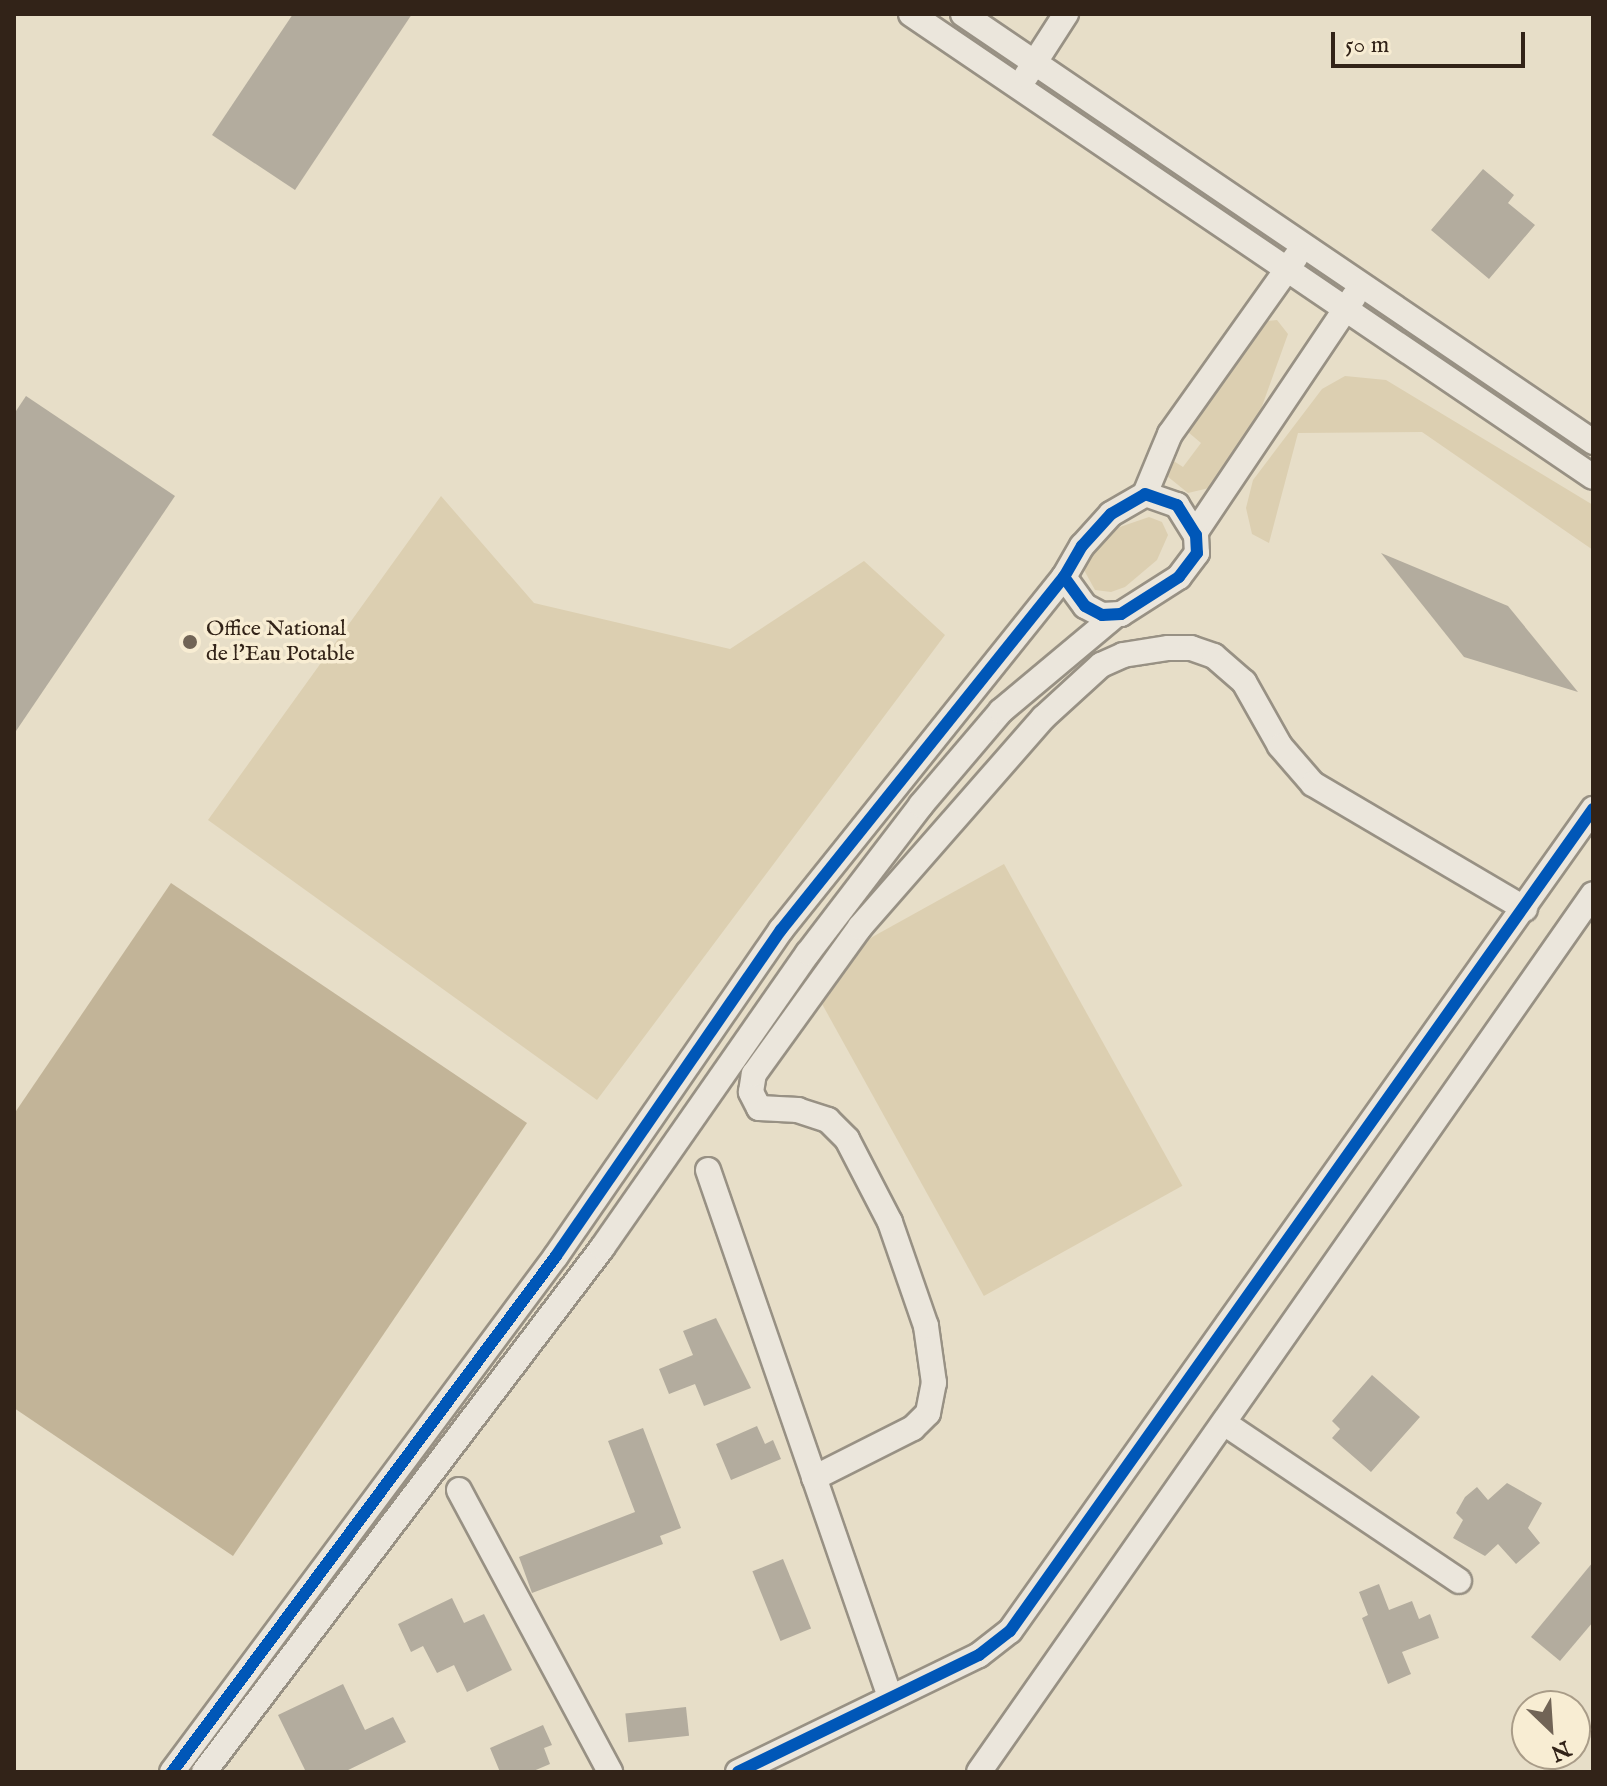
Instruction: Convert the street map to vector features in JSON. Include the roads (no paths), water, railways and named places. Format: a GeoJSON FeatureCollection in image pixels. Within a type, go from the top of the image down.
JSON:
{"type":"FeatureCollection","features":[{"type":"Feature","properties":{"kind":"street"},"geometry":{"type":"LineString","coordinates":[[911,14],[1593,477]]}},
{"type":"Feature","properties":{"kind":"street"},"geometry":{"type":"LineString","coordinates":[[963,14],[1593,442]]}},
{"type":"Feature","properties":{"kind":"street"},"geometry":{"type":"LineString","coordinates":[[1019,86],[1066,14]]}},
{"type":"Feature","properties":{"kind":"street"},"geometry":{"type":"LineString","coordinates":[[172,1772],[556,1256],[781,930],[1064,577],[1104,521],[1145,494],[1156,458],[1170,434],[1304,246]]}},
{"type":"Feature","properties":{"kind":"street"},"geometry":{"type":"LineString","coordinates":[[1195,533],[1361,284]]}},
{"type":"Feature","properties":{"kind":"street"},"geometry":{"type":"LineString","coordinates":[[204,1772],[593,1260],[808,953],[921,805],[1001,711],[1116,615],[1179,577],[1197,553],[1195,533],[1177,505],[1145,494]]}},
{"type":"Feature","properties":{"kind":"street"},"geometry":{"type":"LineString","coordinates":[[1064,577],[1085,606],[1116,615]]}},
{"type":"Feature","properties":{"kind":"street"},"geometry":{"type":"LineString","coordinates":[[814,1478],[913,1428],[928,1413],[934,1383],[926,1326],[890,1222],[847,1139],[828,1120],[798,1110],[759,1108],[751,1092],[754,1074],[860,927],[1043,718],[1101,665],[1123,655],[1168,648],[1191,648],[1214,656],[1244,682],[1280,746],[1306,778],[1525,909]]}},
{"type":"Feature","properties":{"kind":"street"},"geometry":{"type":"LineString","coordinates":[[738,1772],[979,1655],[1010,1631],[1593,809]]}},
{"type":"Feature","properties":{"kind":"street"},"geometry":{"type":"LineString","coordinates":[[979,1772],[1593,894]]}},
{"type":"Feature","properties":{"kind":"street"},"geometry":{"type":"LineString","coordinates":[[708,1170],[890,1697]]}},
{"type":"Feature","properties":{"kind":"street"},"geometry":{"type":"LineString","coordinates":[[1224,1423],[1459,1581]]}},
{"type":"Feature","properties":{"kind":"street"},"geometry":{"type":"LineString","coordinates":[[459,1490],[539,1630],[610,1772]]}},
{"type":"Feature","properties":{"kind":"place","name":"Office National de l'Eau Potable"},"geometry":{"type":"Point","coordinates":[190,642]}}]}
